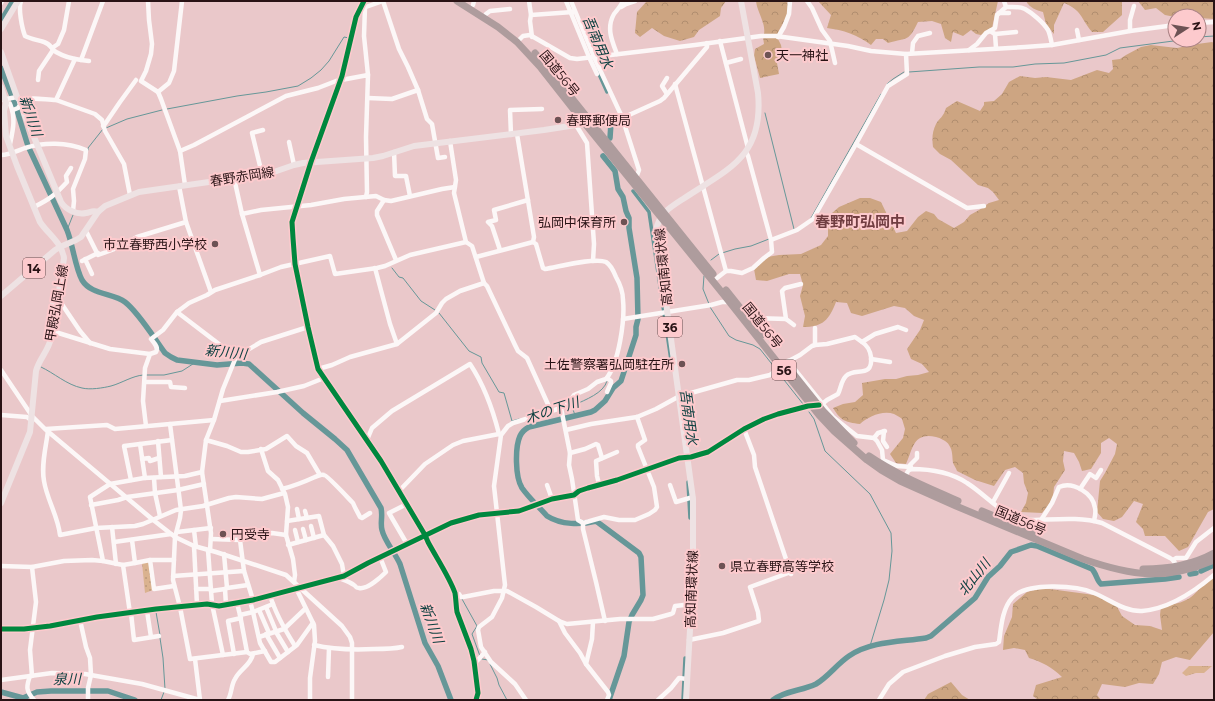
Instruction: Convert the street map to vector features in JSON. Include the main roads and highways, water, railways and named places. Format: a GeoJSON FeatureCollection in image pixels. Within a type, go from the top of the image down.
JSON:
{"type":"FeatureCollection","features":[{"type":"Feature","properties":{"kind":"highway","name":"国道56号"},"geometry":{"type":"LineString","coordinates":[[457,1],[518,41]]}},
{"type":"Feature","properties":{"kind":"highway","name":"国道56号"},"geometry":{"type":"LineString","coordinates":[[471,2],[486,14],[501,23],[587,122],[732,302],[781,366],[852,442],[885,467],[958,501],[1012,523],[1106,567],[1124,572],[1164,574],[1214,553]]}},
{"type":"Feature","properties":{"kind":"highway","name":"国道56号"},"geometry":{"type":"LineString","coordinates":[[592,128],[636,178],[662,215],[716,278],[732,302],[751,321],[781,366]]}},
{"type":"Feature","properties":{"kind":"highway","name":"国道56号"},"geometry":{"type":"LineString","coordinates":[[818,405],[834,431],[844,441],[881,470],[909,486],[1012,523]]}},
{"type":"Feature","properties":{"kind":"highway","name":"国道56号"},"geometry":{"type":"LineString","coordinates":[[1178,569],[1198,566],[1214,560]]}},
{"type":"Feature","properties":{"kind":"main road"},"geometry":{"type":"LineString","coordinates":[[1,29],[19,1]]}},
{"type":"Feature","properties":{"kind":"main road","name":"高知南環状線"},"geometry":{"type":"LineString","coordinates":[[686,700],[685,678],[693,577],[693,497],[677,397],[656,230],[662,215],[736,163],[747,150],[756,133],[760,109],[741,1]]}},
{"type":"Feature","properties":{"kind":"main road","name":"甲殿弘岡上線"},"geometry":{"type":"LineString","coordinates":[[1,52],[12,100],[4,111],[6,136],[11,153],[44,228],[60,247],[64,258],[59,292],[53,303],[50,344],[39,362],[36,371],[30,432],[1,503]]}},
{"type":"Feature","properties":{"kind":"main road","name":"甲殿弘岡上線"},"geometry":{"type":"LineString","coordinates":[[1,87],[24,113],[32,147],[54,196],[69,211],[83,214],[93,211],[98,212]]}},
{"type":"Feature","properties":{"kind":"main road","name":"春野赤岡線"},"geometry":{"type":"LineString","coordinates":[[2,292],[60,247],[81,237],[98,212],[105,206],[130,195],[148,190],[271,173],[294,165],[311,162],[383,156],[414,146],[514,134],[587,122]]}},
{"type":"Feature","properties":{"kind":"waterway","name":"新川川"},"geometry":{"type":"LineString","coordinates":[[1,21],[13,1]]}},
{"type":"Feature","properties":{"kind":"waterway"},"geometry":{"type":"LineString","coordinates":[[1207,36],[1214,36]]}},
{"type":"Feature","properties":{"kind":"waterway"},"geometry":{"type":"LineString","coordinates":[[167,109],[298,86],[321,70],[329,61],[344,37],[349,38]]}},
{"type":"Feature","properties":{"kind":"waterway"},"geometry":{"type":"LineString","coordinates":[[909,72],[1064,63],[1106,55],[1120,48],[1167,42]]}},
{"type":"Feature","properties":{"kind":"waterway","name":"新川川"},"geometry":{"type":"LineString","coordinates":[[1,68],[14,101],[28,146],[67,230],[78,269],[82,280],[86,285],[96,291],[125,302],[141,319],[165,353],[177,360],[217,365],[242,363],[249,364],[303,413],[347,450],[381,508],[381,527],[383,534],[400,564],[425,643],[438,666],[451,700]]}},
{"type":"Feature","properties":{"kind":"waterway","name":"吾南用水"},"geometry":{"type":"LineString","coordinates":[[598,72],[607,92]]}},
{"type":"Feature","properties":{"kind":"waterway"},"geometry":{"type":"LineString","coordinates":[[887,84],[904,72]]}},
{"type":"Feature","properties":{"kind":"waterway"},"geometry":{"type":"LineString","coordinates":[[811,218],[881,94]]}},
{"type":"Feature","properties":{"kind":"waterway"},"geometry":{"type":"LineString","coordinates":[[106,128],[127,119],[162,110]]}},
{"type":"Feature","properties":{"kind":"waterway"},"geometry":{"type":"LineString","coordinates":[[765,113],[794,229]]}},
{"type":"Feature","properties":{"kind":"waterway","name":"木の下川"},"geometry":{"type":"LineString","coordinates":[[610,138],[611,123]]}},
{"type":"Feature","properties":{"kind":"waterway"},"geometry":{"type":"LineString","coordinates":[[88,150],[103,129]]}},
{"type":"Feature","properties":{"kind":"waterway"},"geometry":{"type":"LineString","coordinates":[[309,161],[318,135]]}},
{"type":"Feature","properties":{"kind":"waterway","name":"木の下川"},"geometry":{"type":"LineString","coordinates":[[603,156],[615,171],[618,189],[623,197],[629,218],[629,228],[637,278],[638,319],[636,335],[621,381],[613,388],[605,401],[591,412],[526,429],[518,441],[516,462],[518,477],[522,488],[547,516],[565,523],[584,523],[596,521],[639,553],[641,557],[643,595],[629,622],[624,656],[609,700]]}},
{"type":"Feature","properties":{"kind":"waterway"},"geometry":{"type":"LineString","coordinates":[[302,184],[307,166]]}},
{"type":"Feature","properties":{"kind":"waterway","name":"吾南用水"},"geometry":{"type":"LineString","coordinates":[[633,191],[649,212],[672,367]]}},
{"type":"Feature","properties":{"kind":"waterway"},"geometry":{"type":"LineString","coordinates":[[67,230],[73,215]]}},
{"type":"Feature","properties":{"kind":"waterway"},"geometry":{"type":"LineString","coordinates":[[290,225],[292,250]]}},
{"type":"Feature","properties":{"kind":"waterway"},"geometry":{"type":"LineString","coordinates":[[722,253],[751,246],[769,239]]}},
{"type":"Feature","properties":{"kind":"waterway"},"geometry":{"type":"LineString","coordinates":[[711,260],[719,254]]}},
{"type":"Feature","properties":{"kind":"waterway"},"geometry":{"type":"LineString","coordinates":[[392,268],[399,277],[403,278],[421,301],[435,310]]}},
{"type":"Feature","properties":{"kind":"waterway"},"geometry":{"type":"LineString","coordinates":[[704,276],[703,289],[709,304]]}},
{"type":"Feature","properties":{"kind":"waterway"},"geometry":{"type":"LineString","coordinates":[[710,307],[729,336],[760,349],[775,368]]}},
{"type":"Feature","properties":{"kind":"waterway"},"geometry":{"type":"LineString","coordinates":[[439,313],[469,351],[481,357],[482,363],[499,392],[504,393],[512,421],[519,419]]}},
{"type":"Feature","properties":{"kind":"waterway"},"geometry":{"type":"LineString","coordinates":[[146,375],[164,375],[182,371],[196,362]]}},
{"type":"Feature","properties":{"kind":"waterway"},"geometry":{"type":"LineString","coordinates":[[41,367],[71,384],[85,389],[111,386],[143,375]]}},
{"type":"Feature","properties":{"kind":"waterway"},"geometry":{"type":"LineString","coordinates":[[777,371],[803,404]]}},
{"type":"Feature","properties":{"kind":"waterway"},"geometry":{"type":"LineString","coordinates":[[575,415],[572,407],[598,393],[607,381]]}},
{"type":"Feature","properties":{"kind":"waterway"},"geometry":{"type":"LineString","coordinates":[[809,412],[814,419],[825,451],[870,494],[891,533],[892,551],[889,580],[870,646]]}},
{"type":"Feature","properties":{"kind":"waterway","name":"木の下川"},"geometry":{"type":"LineString","coordinates":[[529,421],[529,427]]}},
{"type":"Feature","properties":{"kind":"waterway","name":"吾南用水"},"geometry":{"type":"LineString","coordinates":[[688,482],[690,518]]}},
{"type":"Feature","properties":{"kind":"waterway","name":"北山川"},"geometry":{"type":"LineString","coordinates":[[773,700],[783,694],[816,684],[825,678],[849,656],[867,647],[931,636],[975,598],[988,577],[1000,566],[1011,552],[1031,545],[1037,546],[1092,569],[1101,584],[1179,577]]}},
{"type":"Feature","properties":{"kind":"waterway","name":"北山川"},"geometry":{"type":"LineString","coordinates":[[1201,571],[1214,565]]}},
{"type":"Feature","properties":{"kind":"waterway","name":"北山川"},"geometry":{"type":"LineString","coordinates":[[1190,574],[1196,573]]}},
{"type":"Feature","properties":{"kind":"waterway"},"geometry":{"type":"LineString","coordinates":[[462,599],[477,626],[472,634],[480,656]]}},
{"type":"Feature","properties":{"kind":"waterway"},"geometry":{"type":"LineString","coordinates":[[156,612],[160,635]]}},
{"type":"Feature","properties":{"kind":"waterway"},"geometry":{"type":"LineString","coordinates":[[160,638],[165,689]]}},
{"type":"Feature","properties":{"kind":"waterway","name":"吾南用水"},"geometry":{"type":"LineString","coordinates":[[683,700],[685,658]]}},
{"type":"Feature","properties":{"kind":"waterway"},"geometry":{"type":"LineString","coordinates":[[482,659],[488,660]]}},
{"type":"Feature","properties":{"kind":"waterway"},"geometry":{"type":"LineString","coordinates":[[490,664],[507,700]]}},
{"type":"Feature","properties":{"kind":"waterway","name":"泉川"},"geometry":{"type":"LineString","coordinates":[[1,692],[23,698],[37,692],[108,691],[135,700]]}},
{"type":"Feature","properties":{"kind":"waterway"},"geometry":{"type":"LineString","coordinates":[[161,700],[164,692]]}},
{"type":"Feature","properties":{"kind":"place","name":"天一神社"},"geometry":{"type":"Point","coordinates":[768,55]}},
{"type":"Feature","properties":{"kind":"place","name":"春野郵便局"},"geometry":{"type":"Point","coordinates":[558,120]}},
{"type":"Feature","properties":{"kind":"place","name":"弘岡中保育所"},"geometry":{"type":"Point","coordinates":[624,222]}},
{"type":"Feature","properties":{"kind":"place","name":"市立春野西小学校"},"geometry":{"type":"Point","coordinates":[215,244]}},
{"type":"Feature","properties":{"kind":"place","name":"土佐警察署弘岡駐在所"},"geometry":{"type":"Point","coordinates":[682,364]}},
{"type":"Feature","properties":{"kind":"place","name":"円受寺"},"geometry":{"type":"Point","coordinates":[223,534]}},
{"type":"Feature","properties":{"kind":"place","name":"県立春野高等学校"},"geometry":{"type":"Point","coordinates":[722,566]}},
{"type":"Feature","properties":{"kind":"district","name":"春野町弘岡中"},"geometry":{"type":"Point","coordinates":[860,221]}}]}
